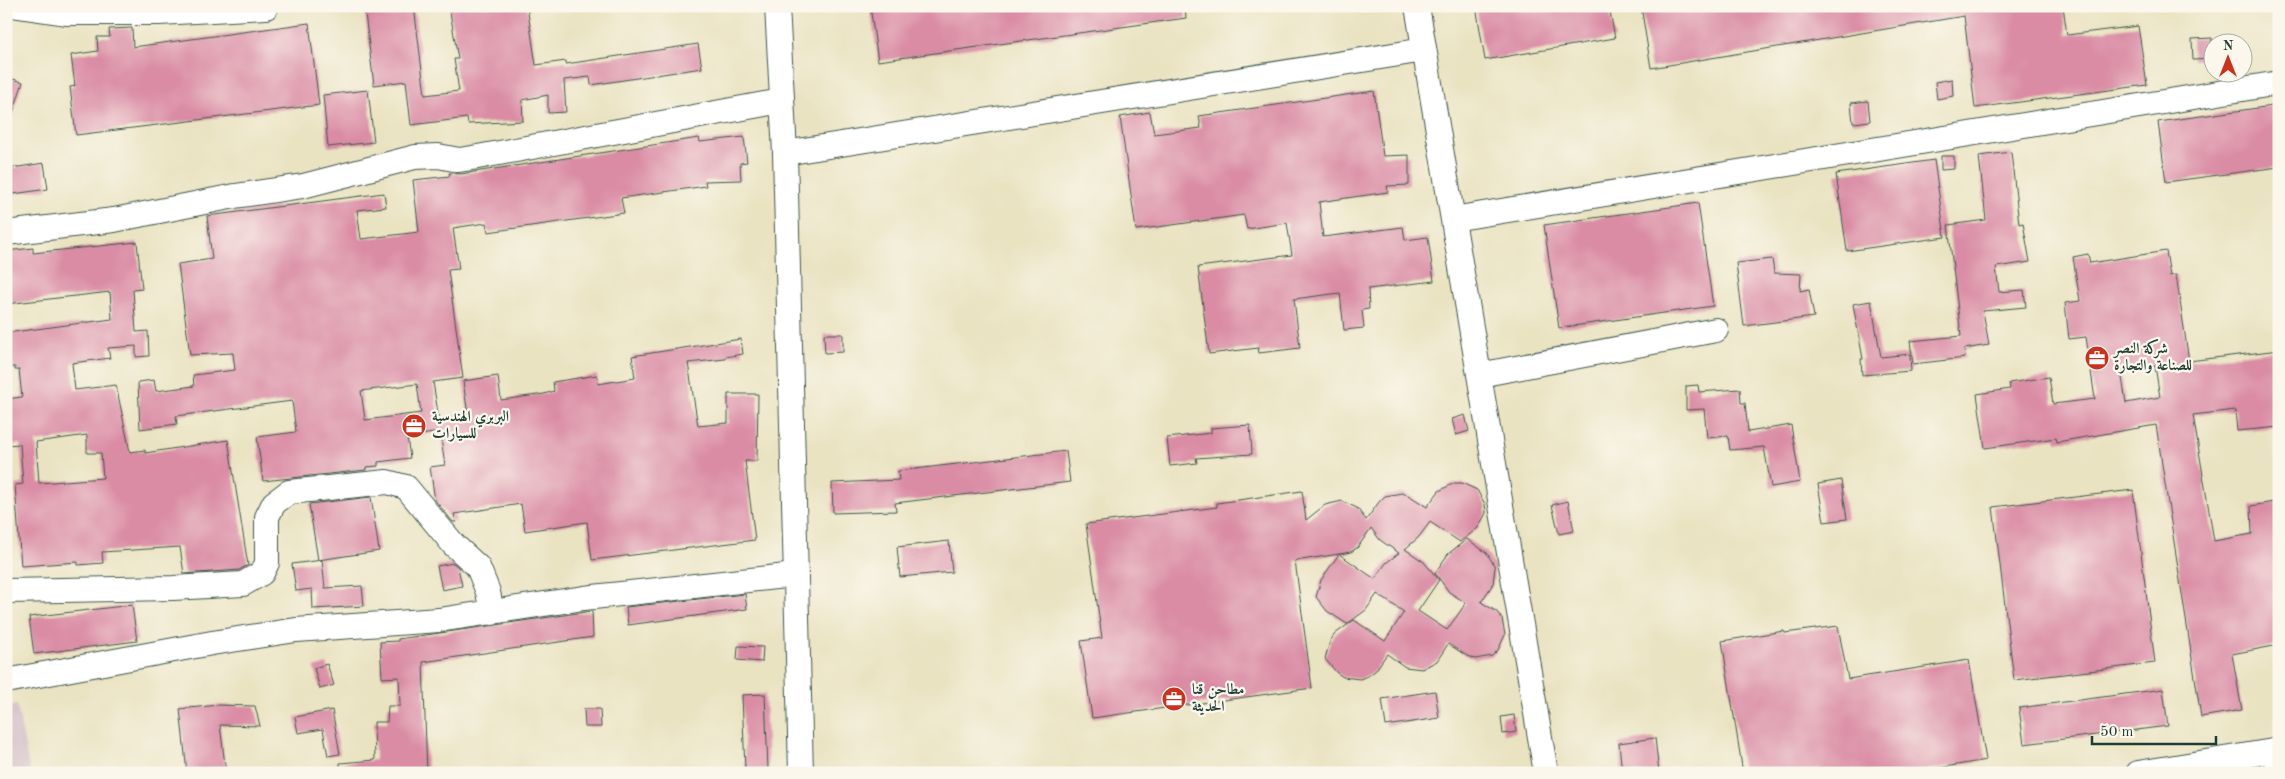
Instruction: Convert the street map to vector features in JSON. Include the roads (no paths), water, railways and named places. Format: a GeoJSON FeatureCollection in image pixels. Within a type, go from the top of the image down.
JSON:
{"type":"FeatureCollection","features":[{"type":"Feature","properties":{"kind":"street"},"geometry":{"type":"LineString","coordinates":[[18,6],[66,13],[159,13],[266,7]]}},
{"type":"Feature","properties":{"kind":"street"},"geometry":{"type":"LineString","coordinates":[[777,6],[784,154],[801,773]]}},
{"type":"Feature","properties":{"kind":"street"},"geometry":{"type":"LineString","coordinates":[[1417,6],[1546,773]]}},
{"type":"Feature","properties":{"kind":"street"},"geometry":{"type":"LineString","coordinates":[[784,154],[1424,50]]}},
{"type":"Feature","properties":{"kind":"street"},"geometry":{"type":"LineString","coordinates":[[1453,220],[2279,83]]}},
{"type":"Feature","properties":{"kind":"street"},"geometry":{"type":"LineString","coordinates":[[6,233],[114,220],[235,196],[303,186],[415,157],[438,156],[459,160],[781,101]]}},
{"type":"Feature","properties":{"kind":"street"},"geometry":{"type":"LineString","coordinates":[[1479,375],[1716,330]]}},
{"type":"Feature","properties":{"kind":"street"},"geometry":{"type":"LineString","coordinates":[[6,591],[173,588],[243,584],[262,573],[267,564],[267,517],[274,503],[289,492],[387,482],[406,487],[454,545],[478,567],[488,592],[492,613]]}},
{"type":"Feature","properties":{"kind":"street"},"geometry":{"type":"LineString","coordinates":[[6,681],[212,642],[296,630],[439,620],[584,598],[795,576]]}},
{"type":"Feature","properties":{"kind":"street"},"geometry":{"type":"LineString","coordinates":[[2138,773],[2278,758]]}},
{"type":"Feature","properties":{"kind":"place","name":"شركة النصر للصناعة والتجارة"},"geometry":{"type":"Point","coordinates":[2097,358]}},
{"type":"Feature","properties":{"kind":"place","name":"البربري الهندسية للسيارات"},"geometry":{"type":"Point","coordinates":[414,426]}},
{"type":"Feature","properties":{"kind":"place","name":"مطاحن قنا الحديثة"},"geometry":{"type":"Point","coordinates":[1174,699]}}]}
